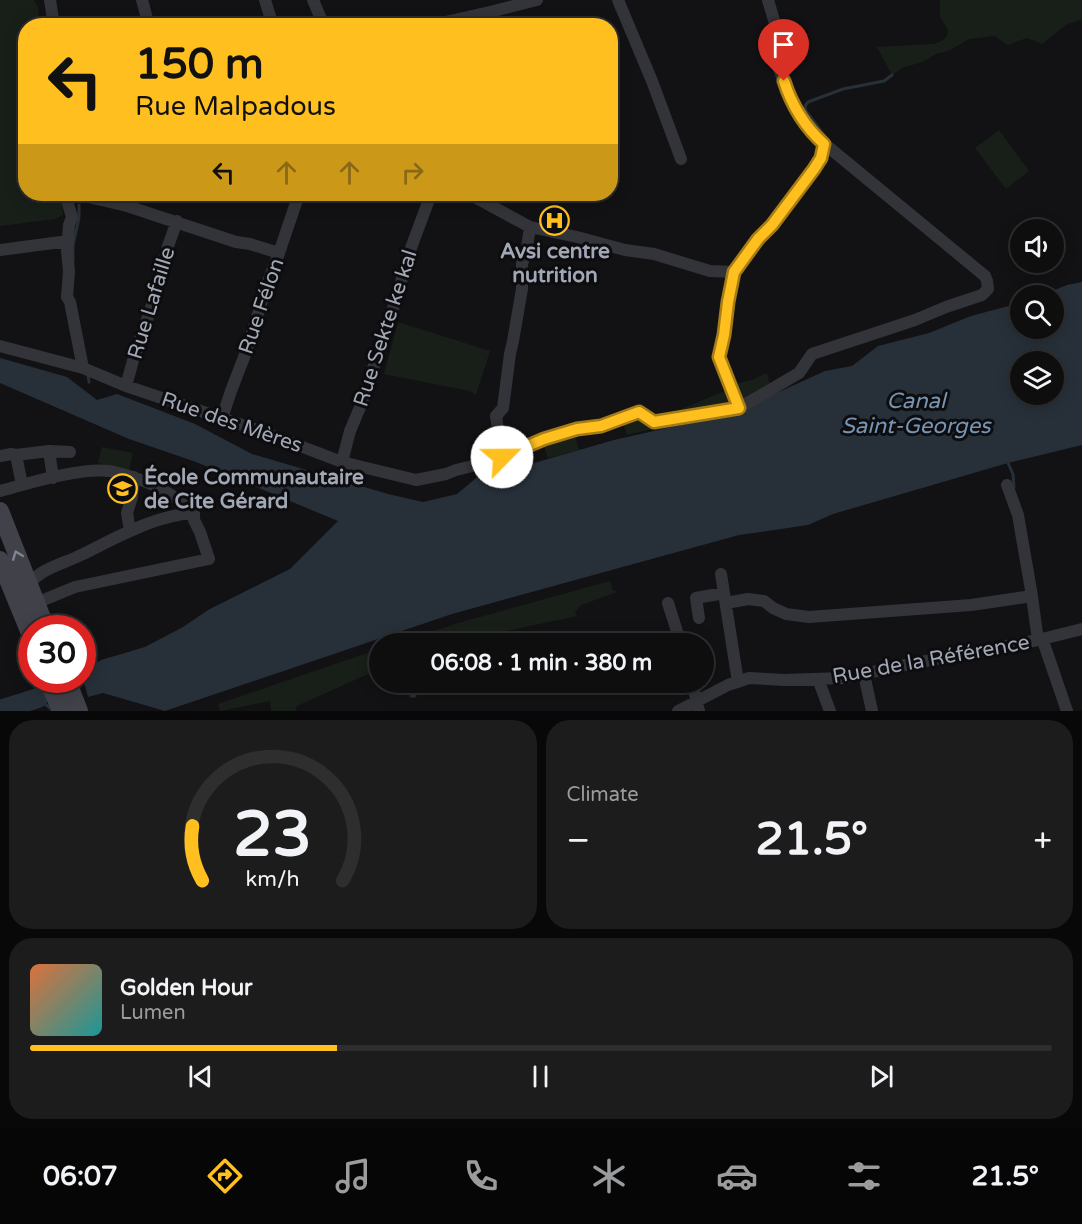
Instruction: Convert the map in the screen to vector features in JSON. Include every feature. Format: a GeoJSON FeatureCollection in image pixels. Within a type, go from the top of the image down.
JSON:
{"type":"FeatureCollection","features":[{"type":"Feature","properties":{"kind":"main road"},"geometry":{"type":"LineString","coordinates":[[0,511],[41,615]]}},
{"type":"Feature","properties":{"kind":"main road"},"geometry":{"type":"LineString","coordinates":[[0,560],[23,615]]}},
{"type":"Feature","properties":{"kind":"main road"},"geometry":{"type":"LineString","coordinates":[[53,693],[61,711]]}},
{"type":"Feature","properties":{"kind":"main road"},"geometry":{"type":"LineString","coordinates":[[72,693],[79,711]]}},
{"type":"Feature","properties":{"kind":"street"},"geometry":{"type":"LineString","coordinates":[[50,0],[53,18]]}},
{"type":"Feature","properties":{"kind":"street"},"geometry":{"type":"LineString","coordinates":[[142,0],[147,18]]}},
{"type":"Feature","properties":{"kind":"street"},"geometry":{"type":"LineString","coordinates":[[265,0],[271,18]]}},
{"type":"Feature","properties":{"kind":"street"},"geometry":{"type":"LineString","coordinates":[[313,0],[321,18]]}},
{"type":"Feature","properties":{"kind":"street"},"geometry":{"type":"LineString","coordinates":[[463,18],[494,11],[502,4],[537,0]]}},
{"type":"Feature","properties":{"kind":"street"},"geometry":{"type":"LineString","coordinates":[[618,0],[681,159]]}},
{"type":"Feature","properties":{"kind":"street"},"geometry":{"type":"LineString","coordinates":[[768,0],[776,27],[778,66],[789,97],[803,121],[824,144],[985,276],[988,289],[982,295],[915,320],[812,354],[799,374],[739,408],[719,357],[734,272],[814,169],[821,158],[824,144]]}},
{"type":"Feature","properties":{"kind":"street"},"geometry":{"type":"LineString","coordinates":[[67,201],[72,217],[69,225],[67,251],[68,297],[83,368]]}},
{"type":"Feature","properties":{"kind":"street"},"geometry":{"type":"LineString","coordinates":[[106,201],[177,221],[236,242],[279,253]]}},
{"type":"Feature","properties":{"kind":"street","name":"Rue Félon"},"geometry":{"type":"LineString","coordinates":[[222,418],[297,201]]}},
{"type":"Feature","properties":{"kind":"street","name":"Rue Sekte ke kal"},"geometry":{"type":"LineString","coordinates":[[342,462],[350,431],[387,332],[411,248],[428,201]]}},
{"type":"Feature","properties":{"kind":"street"},"geometry":{"type":"LineString","coordinates":[[483,201],[530,227],[625,250],[654,254],[710,271],[734,272]]}},
{"type":"Feature","properties":{"kind":"street","name":"Rue Lafaille"},"geometry":{"type":"LineString","coordinates":[[126,386],[177,221]]}},
{"type":"Feature","properties":{"kind":"street"},"geometry":{"type":"LineString","coordinates":[[502,457],[496,416],[503,408],[522,289],[522,264],[530,227]]}},
{"type":"Feature","properties":{"kind":"street"},"geometry":{"type":"LineString","coordinates":[[0,250],[68,241]]}},
{"type":"Feature","properties":{"kind":"street","name":"Rue des Mères"},"geometry":{"type":"LineString","coordinates":[[0,346],[83,368],[126,386],[266,433],[342,462],[416,480],[485,463],[544,439],[577,429],[601,426],[639,412],[654,422],[739,408]]}},
{"type":"Feature","properties":{"kind":"street"},"geometry":{"type":"LineString","coordinates":[[49,451],[53,478]]}},
{"type":"Feature","properties":{"kind":"street"},"geometry":{"type":"LineString","coordinates":[[0,456],[49,451],[70,452]]}},
{"type":"Feature","properties":{"kind":"street"},"geometry":{"type":"LineString","coordinates":[[16,455],[22,485]]}},
{"type":"Feature","properties":{"kind":"street"},"geometry":{"type":"LineString","coordinates":[[0,491],[82,472],[108,471],[134,477],[149,482],[170,494],[194,513],[194,520],[209,559],[75,587],[36,603]]}},
{"type":"Feature","properties":{"kind":"street"},"geometry":{"type":"LineString","coordinates":[[130,531],[127,513],[132,497],[134,477]]}},
{"type":"Feature","properties":{"kind":"street"},"geometry":{"type":"LineString","coordinates":[[1007,485],[1018,515],[1040,639],[1067,711]]}},
{"type":"Feature","properties":{"kind":"street"},"geometry":{"type":"LineString","coordinates":[[28,583],[43,572],[130,531],[179,514],[194,513]]}},
{"type":"Feature","properties":{"kind":"street"},"geometry":{"type":"LineString","coordinates":[[721,574],[738,682]]}},
{"type":"Feature","properties":{"kind":"street"},"geometry":{"type":"LineString","coordinates":[[699,618],[696,598],[764,601],[786,614],[809,616],[971,605],[1032,596]]}},
{"type":"Feature","properties":{"kind":"street"},"geometry":{"type":"LineString","coordinates":[[668,603],[678,633]]}},
{"type":"Feature","properties":{"kind":"street","name":"Rue de la Référence"},"geometry":{"type":"LineString","coordinates":[[678,711],[698,706],[728,685],[749,678],[844,678],[1082,629]]}},
{"type":"Feature","properties":{"kind":"street"},"geometry":{"type":"LineString","coordinates":[[864,674],[872,711]]}},
{"type":"Feature","properties":{"kind":"street"},"geometry":{"type":"LineString","coordinates":[[818,679],[830,711]]}},
{"type":"Feature","properties":{"kind":"shaded area"},"geometry":{"type":"Polygon","coordinates":[[[0,0],[34,0],[38,7],[39,18],[18,18],[18,201],[61,201],[63,215],[55,219],[0,226],[0,0]]]}},
{"type":"Feature","properties":{"kind":"shaded area"},"geometry":{"type":"Polygon","coordinates":[[[940,0],[1082,0],[1082,19],[1066,25],[1042,44],[1027,38],[1008,45],[994,36],[969,39],[950,50],[902,68],[892,75],[877,47],[934,44],[942,41],[947,36],[948,30],[940,17],[940,0]]]}},
{"type":"Feature","properties":{"kind":"shaded area"},"geometry":{"type":"Polygon","coordinates":[[[999,130],[1029,171],[1006,189],[975,148],[999,130]]]}},
{"type":"Feature","properties":{"kind":"shaded area"},"geometry":{"type":"Polygon","coordinates":[[[398,322],[490,351],[476,395],[470,391],[384,374],[398,322]]]}},
{"type":"Feature","properties":{"kind":"shaded area"},"geometry":{"type":"Polygon","coordinates":[[[767,373],[772,392],[739,408],[627,435],[621,418],[651,422],[727,390],[727,386],[752,380],[767,373]]]}},
{"type":"Feature","properties":{"kind":"shaded area"},"geometry":{"type":"Polygon","coordinates":[[[575,435],[579,450],[548,458],[543,443],[575,435]]]}},
{"type":"Feature","properties":{"kind":"shaded area"},"geometry":{"type":"Polygon","coordinates":[[[102,447],[133,453],[129,470],[98,463],[102,447]]]}},
{"type":"Feature","properties":{"kind":"shaded area"},"geometry":{"type":"Polygon","coordinates":[[[610,581],[612,589],[617,592],[581,605],[575,612],[577,616],[498,633],[428,633],[610,581]]]}},
{"type":"Feature","properties":{"kind":"shaded area"},"geometry":{"type":"Polygon","coordinates":[[[369,652],[369,674],[297,706],[296,711],[271,711],[270,701],[220,711],[218,704],[369,652]]]}},
{"type":"Feature","properties":{"kind":"water","name":"Canal Saint-Georges"},"geometry":{"type":"Polygon","coordinates":[[[1082,282],[1082,445],[1008,463],[833,514],[808,525],[739,535],[452,614],[396,633],[369,633],[369,642],[165,711],[103,693],[88,697],[87,693],[96,693],[96,663],[145,647],[183,627],[208,610],[290,569],[338,521],[196,462],[129,439],[0,383],[0,358],[67,377],[97,400],[117,394],[195,424],[252,454],[423,502],[457,494],[481,474],[489,476],[614,440],[711,418],[770,396],[825,371],[852,366],[878,346],[929,333],[971,316],[1010,306],[1010,339],[1064,339],[1064,286],[1082,282]]]}},
{"type":"Feature","properties":{"kind":"waterway"},"geometry":{"type":"LineString","coordinates":[[827,139],[806,111],[805,106],[808,102],[843,89],[884,81],[892,75]]}},
{"type":"Feature","properties":{"kind":"waterway"},"geometry":{"type":"LineString","coordinates":[[73,260],[79,205]]}},
{"type":"Feature","properties":{"kind":"waterway"},"geometry":{"type":"LineString","coordinates":[[88,375],[89,382]]}},
{"type":"Feature","properties":{"kind":"waterway"},"geometry":{"type":"LineString","coordinates":[[1008,463],[1013,474],[1014,487]]}},
{"type":"Feature","properties":{"kind":"waterway"},"geometry":{"type":"LineString","coordinates":[[411,696],[415,696],[412,693]]}},
{"type":"Feature","properties":{"kind":"waterway"},"geometry":{"type":"LineString","coordinates":[[38,698],[52,710]]}},
{"type":"Feature","properties":{"kind":"waterway"},"geometry":{"type":"LineString","coordinates":[[0,710],[38,698]]}},
{"type":"Feature","properties":{"kind":"place","name":"Avsi centre nutrition"},"geometry":{"type":"Point","coordinates":[555,220]}},
{"type":"Feature","properties":{"kind":"place","name":"École Communautaire de Cite Gérard"},"geometry":{"type":"Point","coordinates":[123,489]}},
{"type":"Feature","properties":{"kind":"route"},"geometry":{"type":"LineString","coordinates":[[502,457],[544,439],[577,429],[601,426],[639,412],[654,422],[739,408],[719,357],[734,272],[814,169],[821,158],[824,144],[799,115],[789,97],[784,81]]}}]}
